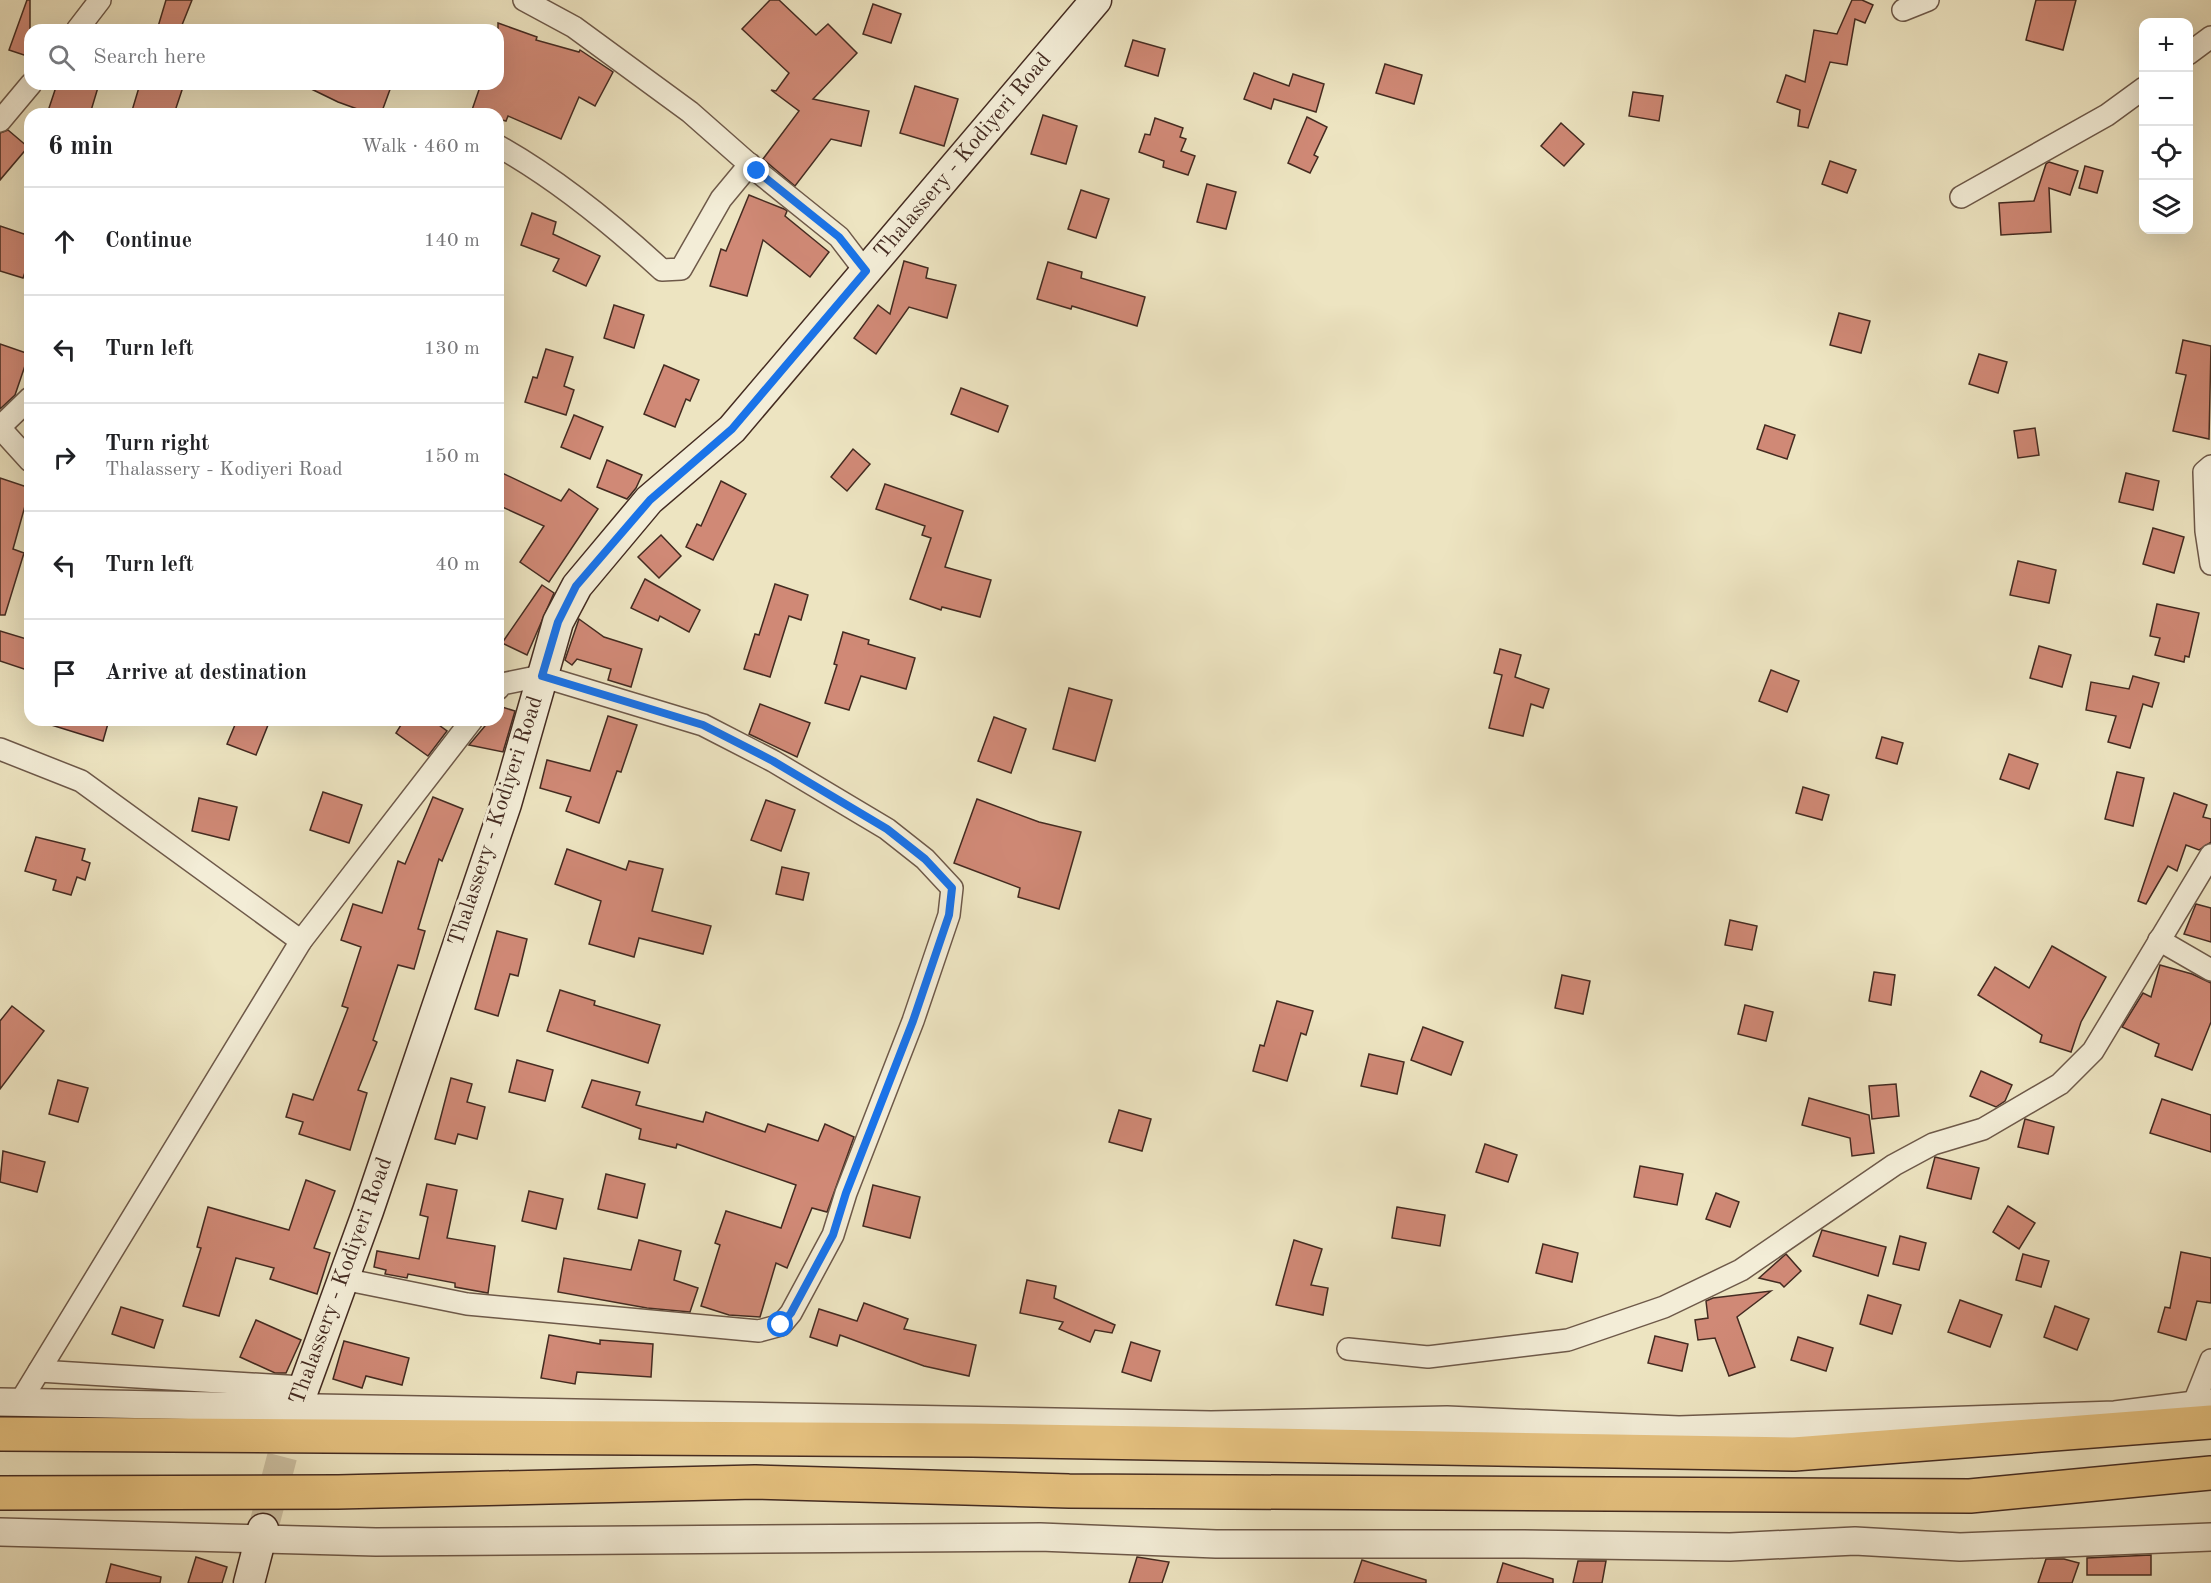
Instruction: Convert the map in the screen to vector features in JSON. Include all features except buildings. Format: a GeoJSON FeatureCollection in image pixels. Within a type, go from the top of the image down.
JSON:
{"type":"FeatureCollection","features":[{"type":"Feature","properties":{"kind":"highway"},"geometry":{"type":"LineString","coordinates":[[0,1434],[960,1440],[1794,1454],[2205,1410]]}},
{"type":"Feature","properties":{"kind":"highway"},"geometry":{"type":"LineString","coordinates":[[0,1493],[339,1492],[755,1482],[1069,1491],[1970,1496],[2211,1473]]}},
{"type":"Feature","properties":{"kind":"main road","name":"Thalassery - Kodiyeri Road"},"geometry":{"type":"LineString","coordinates":[[296,1406],[343,1279],[506,804],[558,622],[576,586],[650,500],[732,429],[1096,0]]}},
{"type":"Feature","properties":{"kind":"main road"},"geometry":{"type":"LineString","coordinates":[[249,1583],[261,1535]]}},
{"type":"Feature","properties":{"kind":"street"},"geometry":{"type":"LineString","coordinates":[[82,24],[100,0]]}},
{"type":"Feature","properties":{"kind":"street"},"geometry":{"type":"LineString","coordinates":[[524,0],[574,27],[690,111],[839,237],[866,271]]}},
{"type":"Feature","properties":{"kind":"street"},"geometry":{"type":"LineString","coordinates":[[1904,10],[1928,0]]}},
{"type":"Feature","properties":{"kind":"street"},"geometry":{"type":"LineString","coordinates":[[2193,50],[2211,37]]}},
{"type":"Feature","properties":{"kind":"street"},"geometry":{"type":"LineString","coordinates":[[0,121],[26,90]]}},
{"type":"Feature","properties":{"kind":"street"},"geometry":{"type":"LineString","coordinates":[[1961,197],[2107,115],[2139,92]]}},
{"type":"Feature","properties":{"kind":"street"},"geometry":{"type":"LineString","coordinates":[[504,149],[536,168],[634,244],[662,270],[681,269],[721,199],[750,164]]}},
{"type":"Feature","properties":{"kind":"street"},"geometry":{"type":"LineString","coordinates":[[24,404],[0,427],[24,454]]}},
{"type":"Feature","properties":{"kind":"street"},"geometry":{"type":"LineString","coordinates":[[2211,466],[2204,472],[2206,531],[2211,564]]}},
{"type":"Feature","properties":{"kind":"street"},"geometry":{"type":"LineString","coordinates":[[343,1279],[467,1304],[759,1331],[781,1325],[791,1313],[833,1235],[846,1193],[909,1031],[949,915],[952,888],[925,859],[887,829],[841,799],[773,761],[703,725],[542,676],[504,683]]}},
{"type":"Feature","properties":{"kind":"street"},"geometry":{"type":"LineString","coordinates":[[10,1402],[39,1371],[301,941],[462,726]]}},
{"type":"Feature","properties":{"kind":"street"},"geometry":{"type":"LineString","coordinates":[[0,749],[81,781],[301,941]]}},
{"type":"Feature","properties":{"kind":"street"},"geometry":{"type":"LineString","coordinates":[[1348,1349],[1428,1357],[1568,1340],[1664,1307],[1741,1270],[1894,1165],[1933,1144],[1983,1129],[2060,1084],[2093,1051],[2211,855]]}},
{"type":"Feature","properties":{"kind":"street"},"geometry":{"type":"LineString","coordinates":[[2159,940],[2211,970]]}},
{"type":"Feature","properties":{"kind":"street"},"geometry":{"type":"LineString","coordinates":[[10,1402],[890,1417],[1211,1425],[1447,1420],[1678,1430],[2205,1410],[2211,1360]]}},
{"type":"Feature","properties":{"kind":"street"},"geometry":{"type":"LineString","coordinates":[[39,1371],[296,1406]]}},
{"type":"Feature","properties":{"kind":"street"},"geometry":{"type":"LineString","coordinates":[[0,1532],[261,1535],[540,1543],[1040,1537],[1216,1544],[1730,1547],[1856,1541],[1960,1547],[2211,1537]]}},
{"type":"Feature","properties":{"kind":"tunnel"},"geometry":{"type":"LineString","coordinates":[[263,1529],[291,1423]]}},
{"type":"Feature","properties":{"kind":"route"},"geometry":{"type":"LineString","coordinates":[[757,171],[806,208],[839,237],[866,271],[732,429],[650,500],[576,586],[558,622],[542,676],[703,725],[773,761],[841,799],[887,829],[925,859],[952,888],[949,915],[913,1021],[846,1193],[833,1235],[791,1313],[781,1325]]}}]}
